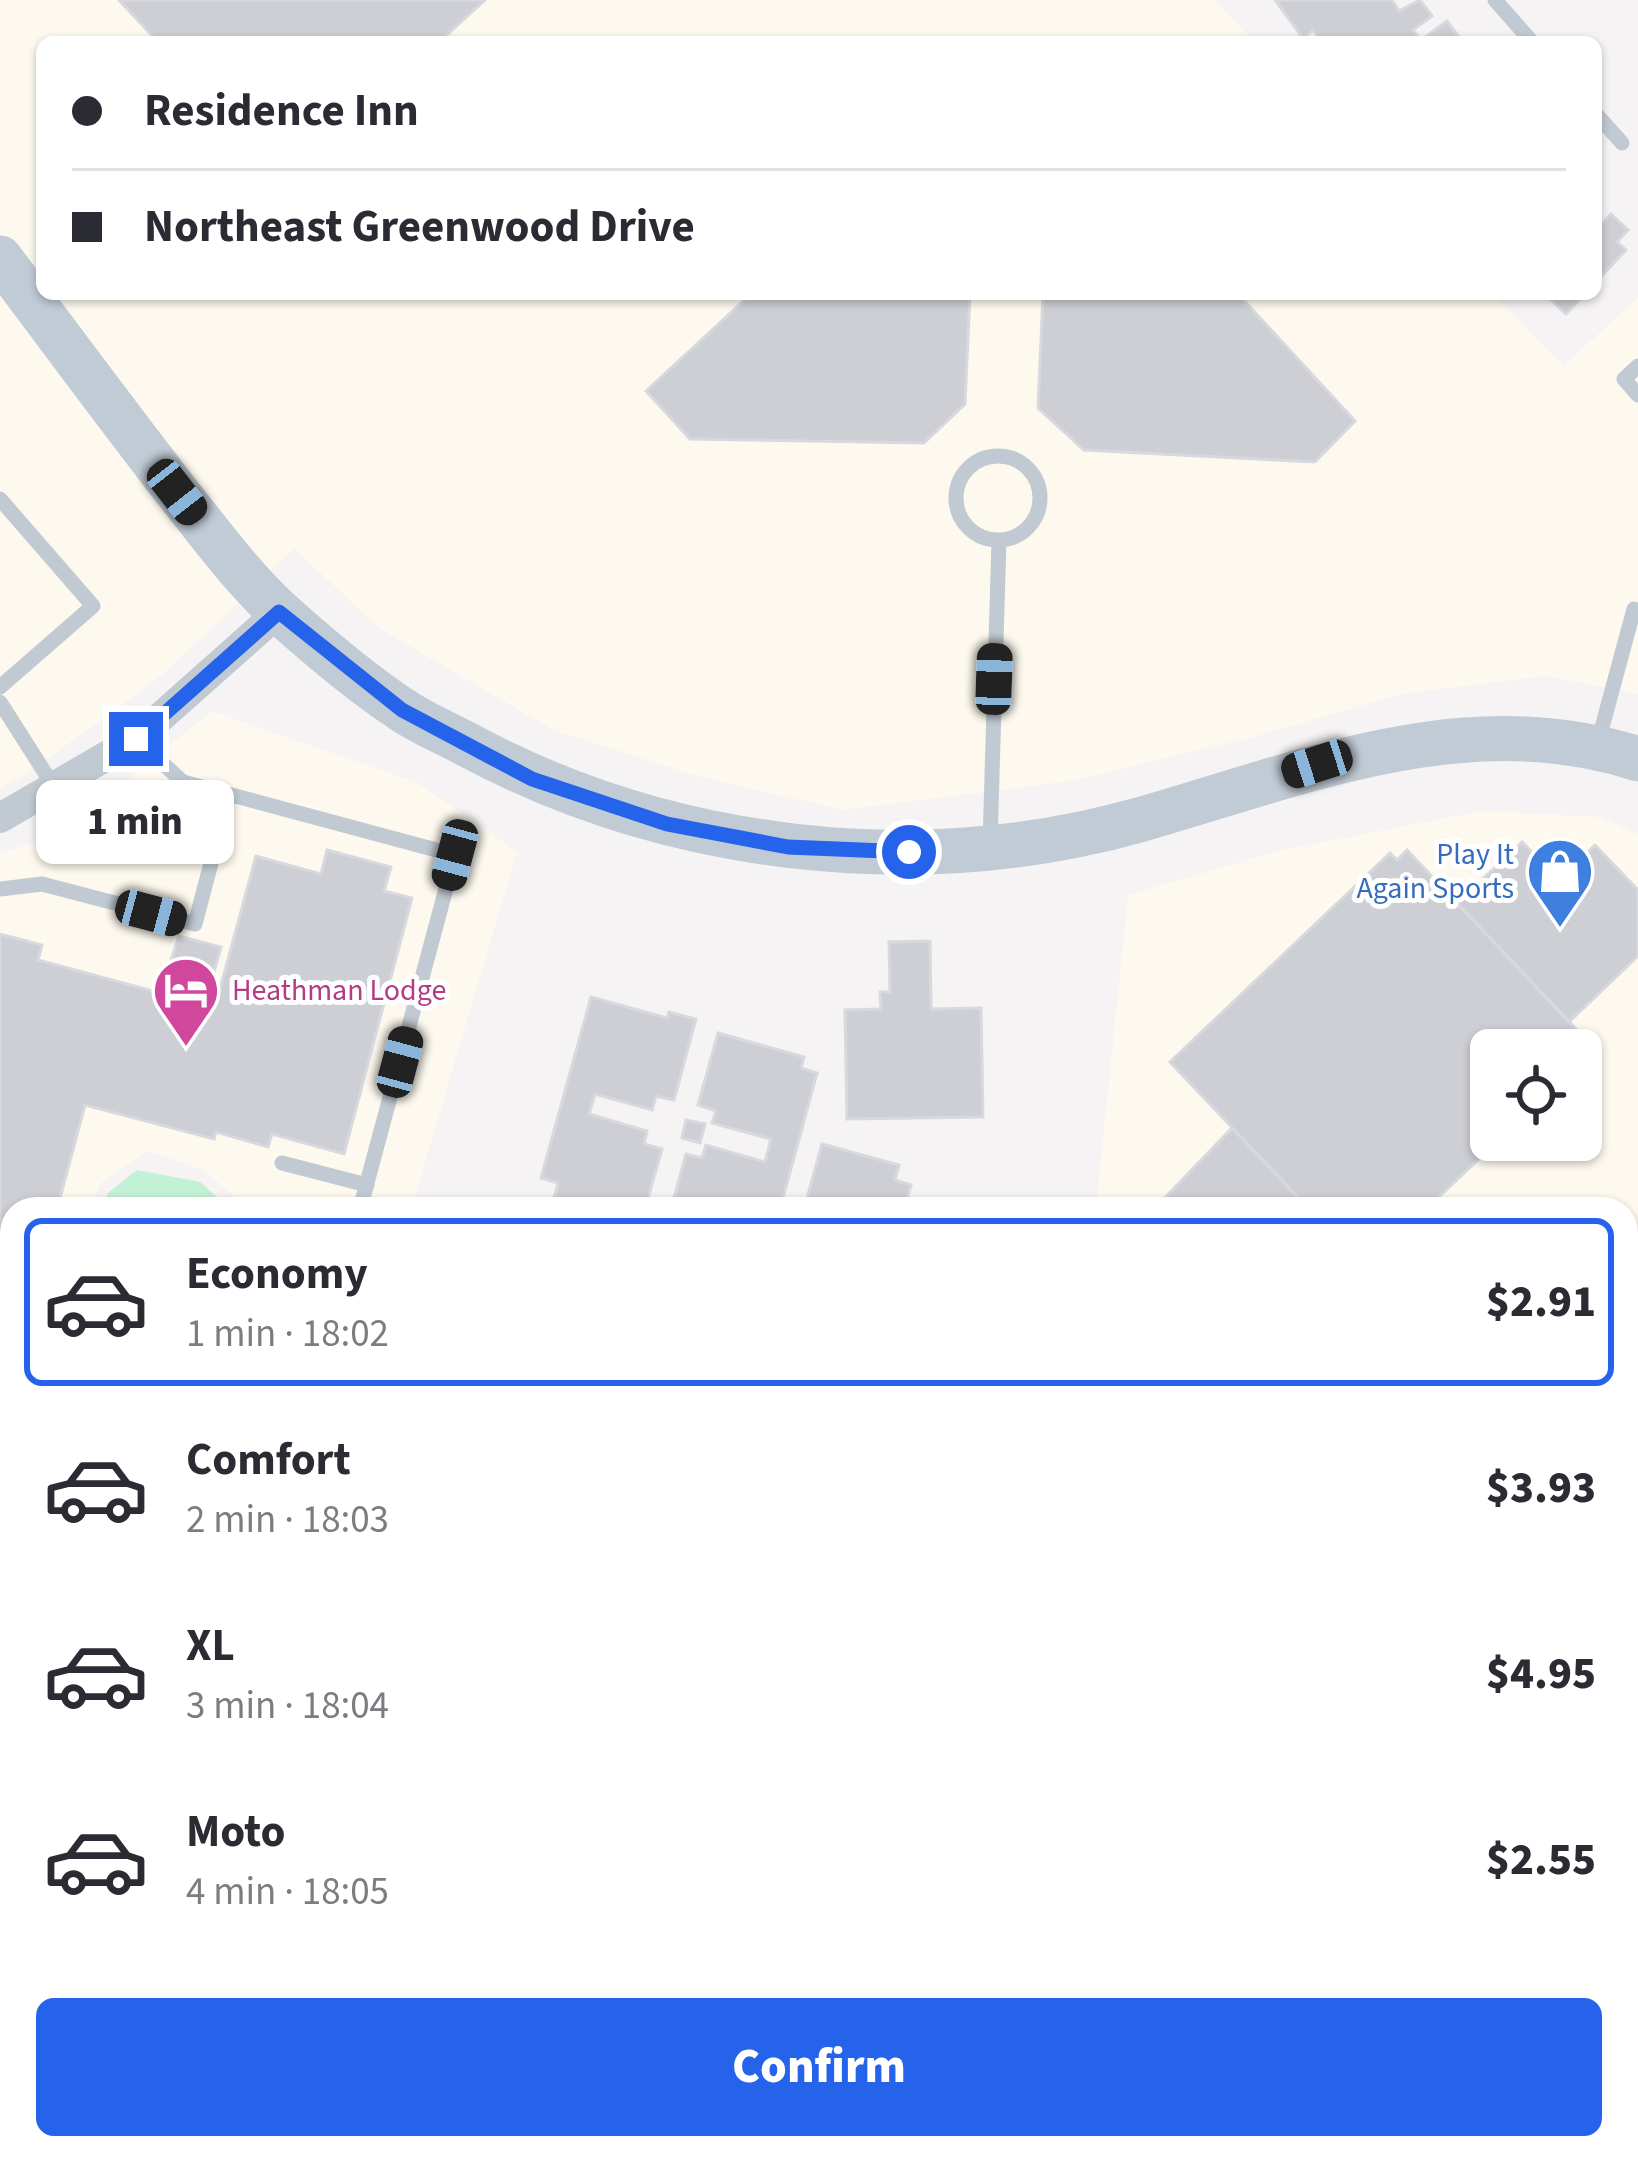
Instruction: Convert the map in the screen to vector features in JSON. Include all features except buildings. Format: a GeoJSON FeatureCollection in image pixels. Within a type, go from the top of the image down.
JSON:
{"type":"FeatureCollection","features":[{"type":"Feature","properties":{"kind":"street"},"geometry":{"type":"LineString","coordinates":[[0,258],[206,528],[279,612],[402,710],[532,779],[667,824],[788,847],[909,852],[1051,840],[1111,828],[1317,764],[1395,747],[1477,739],[1617,754]]}},
{"type":"Feature","properties":{"kind":"street"},"geometry":{"type":"LineString","coordinates":[[0,818],[136,739],[279,612]]}},
{"type":"Feature","properties":{"kind":"lane"},"geometry":{"type":"LineString","coordinates":[[1495,0],[1527,36]]}},
{"type":"Feature","properties":{"kind":"lane"},"geometry":{"type":"LineString","coordinates":[[1602,121],[1622,143]]}},
{"type":"Feature","properties":{"kind":"lane"},"geometry":{"type":"LineString","coordinates":[[1638,366],[1624,379],[1638,394]]}},
{"type":"Feature","properties":{"kind":"lane"},"geometry":{"type":"LineString","coordinates":[[998,456],[1026,467],[1040,495],[1031,524],[1015,537],[999,540],[974,532],[957,501],[966,472],[982,459],[998,456]]}},
{"type":"Feature","properties":{"kind":"lane"},"geometry":{"type":"LineString","coordinates":[[0,499],[93,606],[0,687]]}},
{"type":"Feature","properties":{"kind":"lane"},"geometry":{"type":"LineString","coordinates":[[989,845],[999,540]]}},
{"type":"Feature","properties":{"kind":"lane"},"geometry":{"type":"LineString","coordinates":[[1617,754],[1634,609]]}},
{"type":"Feature","properties":{"kind":"lane"},"geometry":{"type":"LineString","coordinates":[[0,702],[54,787]]}},
{"type":"Feature","properties":{"kind":"lane"},"geometry":{"type":"LineString","coordinates":[[136,739],[183,782],[455,855],[364,1197]]}},
{"type":"Feature","properties":{"kind":"lane"},"geometry":{"type":"LineString","coordinates":[[0,889],[42,884],[195,924],[230,795]]}},
{"type":"Feature","properties":{"kind":"lane"},"geometry":{"type":"LineString","coordinates":[[283,1163],[367,1185]]}},
{"type":"Feature","properties":{"kind":"shaded area"},"geometry":{"type":"Polygon","coordinates":[[[0,0],[1215,0],[1249,36],[36,36],[36,300],[1500,300],[1563,366],[1638,298],[1638,694],[1547,676],[1405,693],[1253,737],[1076,780],[843,810],[698,776],[553,730],[379,628],[294,548],[165,673],[24,776],[0,787],[0,0]]]}},
{"type":"Feature","properties":{"kind":"shaded area"},"geometry":{"type":"Polygon","coordinates":[[[212,711],[418,783],[517,852],[415,1197],[236,1197],[203,1170],[148,1151],[101,1183],[96,1197],[0,1197],[0,854],[34,842],[127,780],[212,711]]]}},
{"type":"Feature","properties":{"kind":"shaded area"},"geometry":{"type":"Polygon","coordinates":[[[1481,811],[1601,817],[1638,834],[1638,1197],[1097,1197],[1128,895],[1278,851],[1481,811]]]}},
{"type":"Feature","properties":{"kind":"green space"},"geometry":{"type":"Polygon","coordinates":[[[137,1170],[200,1182],[217,1197],[106,1197],[137,1170]]]}},
{"type":"Feature","properties":{"kind":"place","name":"Play It Again Sports"},"geometry":{"type":"Point","coordinates":[1560,930]}},
{"type":"Feature","properties":{"kind":"place","name":"Heathman Lodge"},"geometry":{"type":"Point","coordinates":[186,1049]}},
{"type":"Feature","properties":{"kind":"route"},"geometry":{"type":"LineString","coordinates":[[136,739],[279,612],[402,710],[532,779],[667,824],[788,847],[909,852]]}}]}
